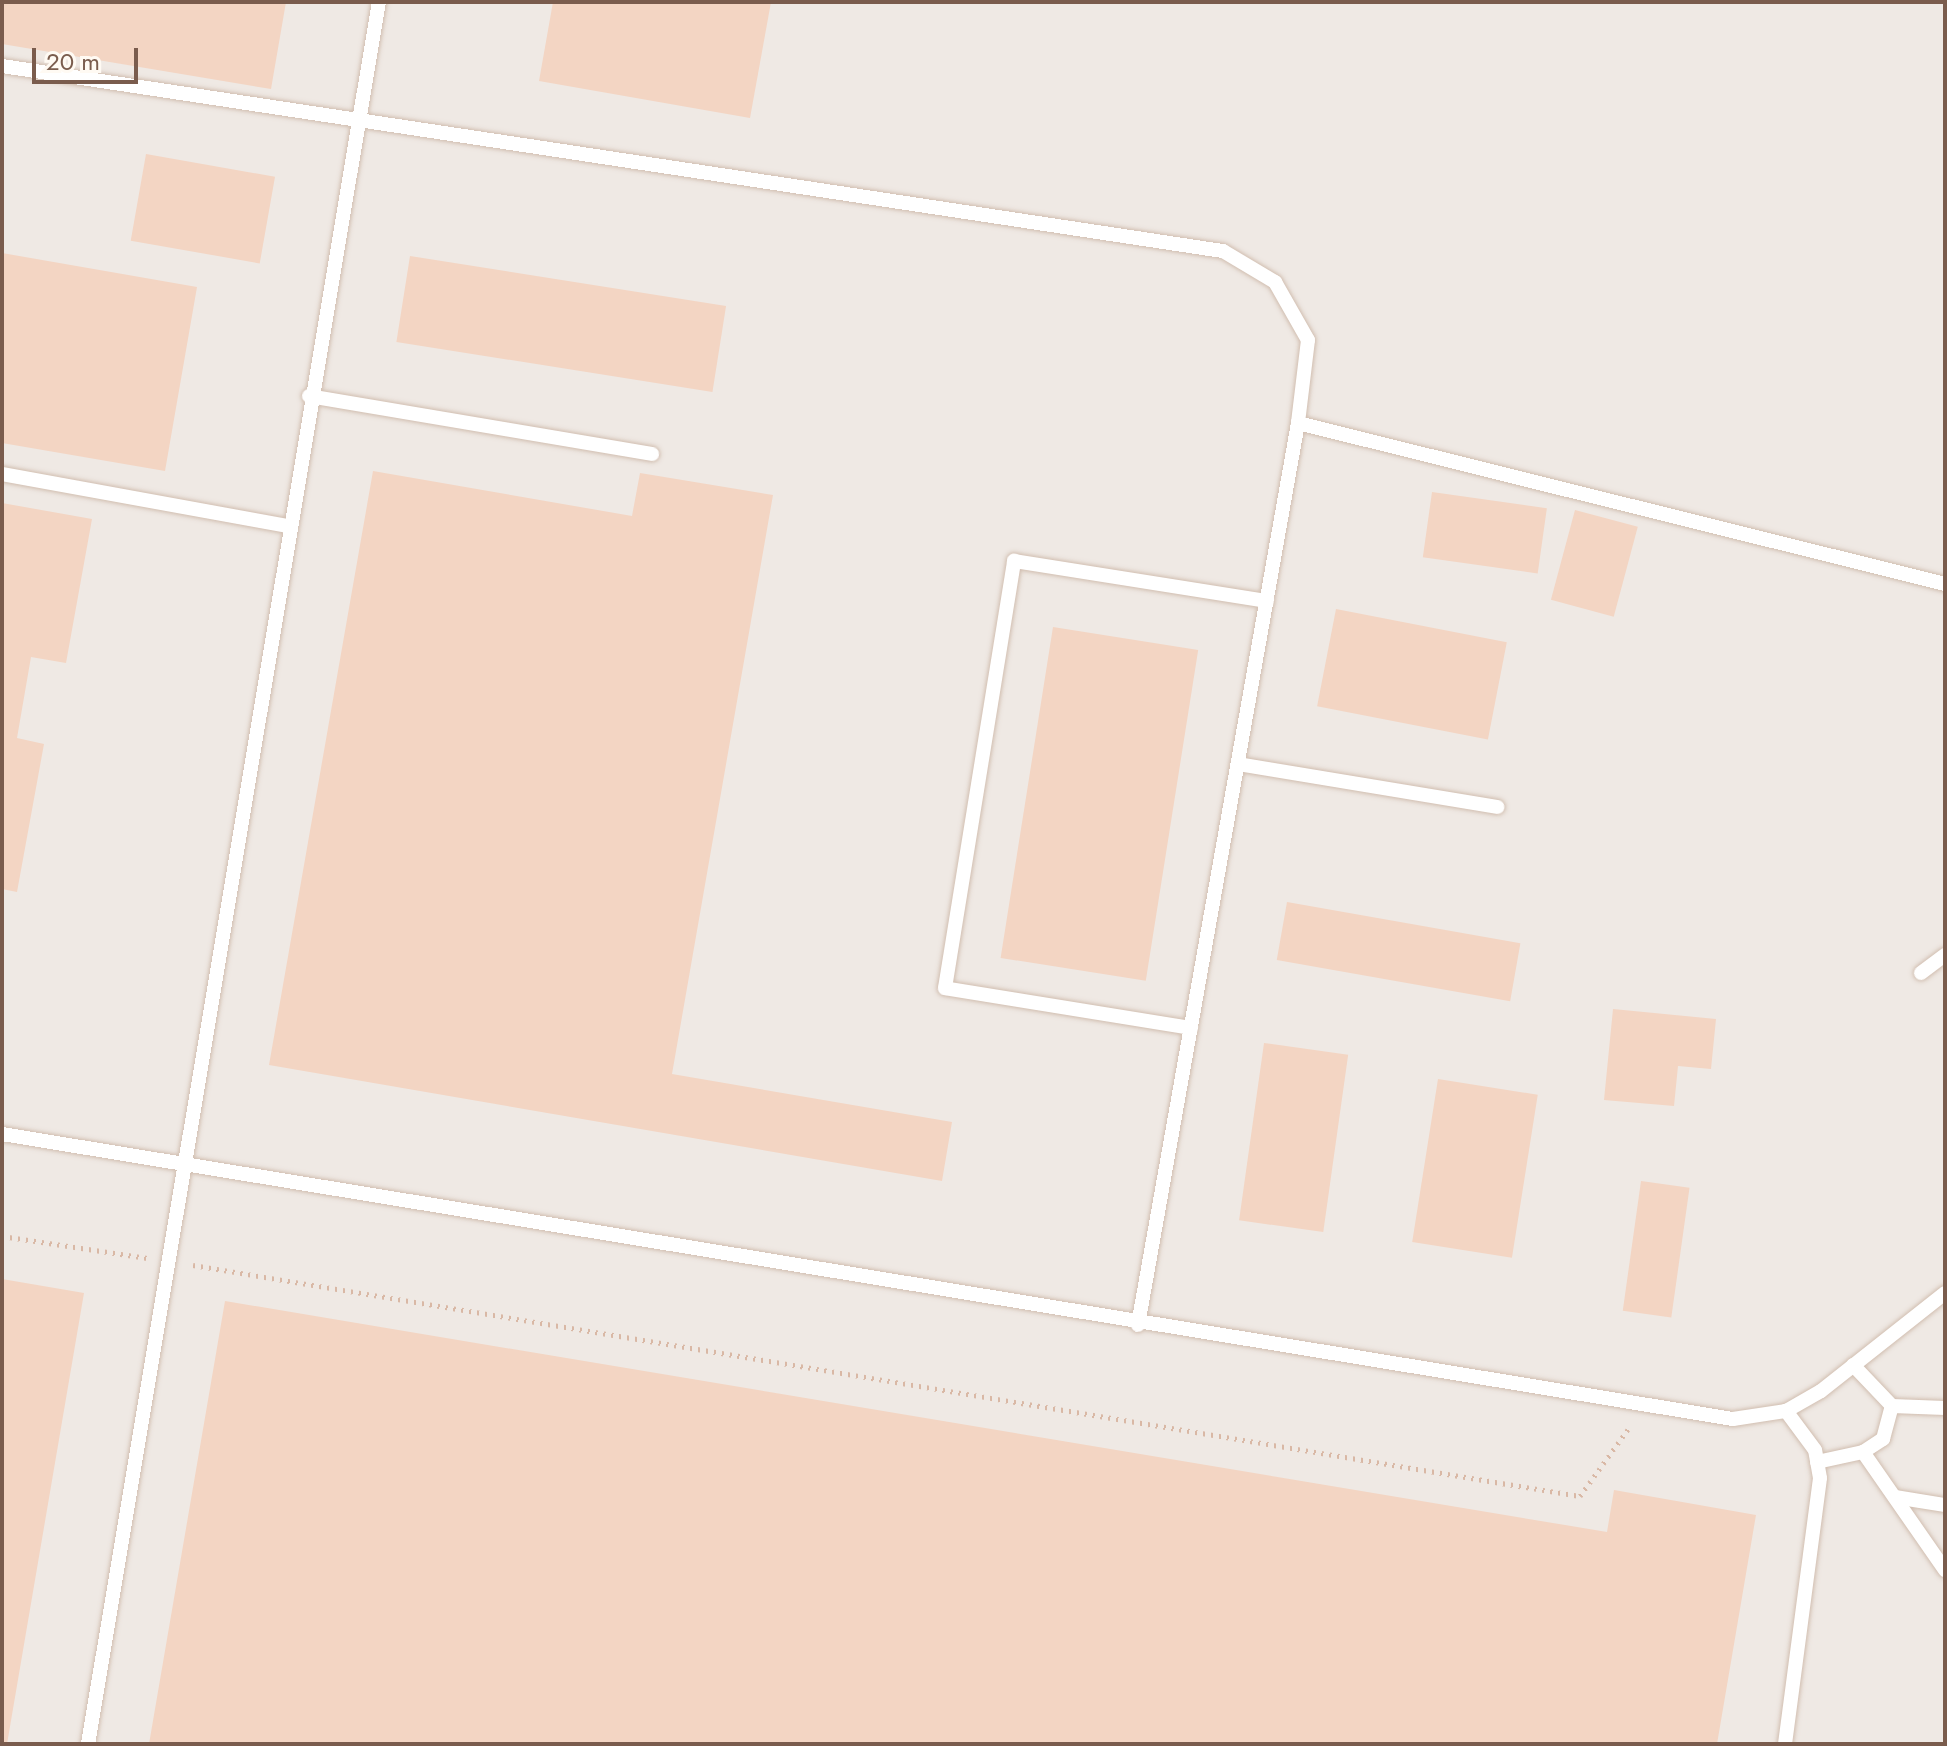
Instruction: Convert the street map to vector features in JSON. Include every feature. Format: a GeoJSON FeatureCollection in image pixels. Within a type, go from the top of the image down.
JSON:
{"type":"FeatureCollection","features":[{"type":"Feature","properties":{"kind":"lane"},"geometry":{"type":"LineString","coordinates":[[88,1744],[354,124],[379,2]]}},
{"type":"Feature","properties":{"kind":"lane"},"geometry":{"type":"LineString","coordinates":[[2,66],[354,124],[1223,251],[1275,282],[1308,340],[1298,423],[1138,1325]]}},
{"type":"Feature","properties":{"kind":"lane"},"geometry":{"type":"LineString","coordinates":[[309,396],[652,454]]}},
{"type":"Feature","properties":{"kind":"lane"},"geometry":{"type":"LineString","coordinates":[[1298,423],[1945,584]]}},
{"type":"Feature","properties":{"kind":"lane"},"geometry":{"type":"LineString","coordinates":[[2,474],[288,526]]}},
{"type":"Feature","properties":{"kind":"lane"},"geometry":{"type":"LineString","coordinates":[[1191,1028],[945,988],[1014,561],[1267,601]]}},
{"type":"Feature","properties":{"kind":"lane"},"geometry":{"type":"LineString","coordinates":[[1238,764],[1497,807]]}},
{"type":"Feature","properties":{"kind":"lane"},"geometry":{"type":"LineString","coordinates":[[1921,973],[1945,955]]}},
{"type":"Feature","properties":{"kind":"lane"},"geometry":{"type":"LineString","coordinates":[[2,1134],[1643,1409],[1733,1419],[1786,1411],[1853,1365],[1945,1293]]}},
{"type":"Feature","properties":{"kind":"lane"},"geometry":{"type":"LineString","coordinates":[[1853,1365],[1892,1406],[1945,1408]]}},
{"type":"Feature","properties":{"kind":"lane"},"geometry":{"type":"LineString","coordinates":[[1817,1462],[1863,1452],[1883,1439],[1892,1406]]}},
{"type":"Feature","properties":{"kind":"lane"},"geometry":{"type":"LineString","coordinates":[[1785,1744],[1817,1462],[1786,1411]]}},
{"type":"Feature","properties":{"kind":"lane"},"geometry":{"type":"LineString","coordinates":[[1863,1452],[1945,1570]]}},
{"type":"Feature","properties":{"kind":"lane"},"geometry":{"type":"LineString","coordinates":[[1895,1497],[1945,1505]]}},
{"type":"Feature","properties":{"kind":"path"},"geometry":{"type":"LineString","coordinates":[[2,1236],[1580,1496],[1643,1409]]}},
{"type":"Feature","properties":{"kind":"shaded area"},"geometry":{"type":"Polygon","coordinates":[[[2,2],[1945,2],[1945,1744],[2,1744],[2,2]]]}},
{"type":"Feature","properties":{"kind":"building"},"geometry":{"type":"Polygon","coordinates":[[[2,2],[286,2],[271,89],[2,44],[2,2]]]}},
{"type":"Feature","properties":{"kind":"building"},"geometry":{"type":"Polygon","coordinates":[[[553,2],[771,2],[750,118],[539,81],[553,2]]]}},
{"type":"Feature","properties":{"kind":"building"},"geometry":{"type":"Polygon","coordinates":[[[146,154],[275,177],[260,263],[131,241],[146,154]]]}},
{"type":"Feature","properties":{"kind":"building"},"geometry":{"type":"Polygon","coordinates":[[[2,253],[197,287],[165,471],[2,443],[2,253]]]}},
{"type":"Feature","properties":{"kind":"building"},"geometry":{"type":"Polygon","coordinates":[[[410,256],[726,306],[712,392],[396,342],[410,256]]]}},
{"type":"Feature","properties":{"kind":"building"},"geometry":{"type":"Polygon","coordinates":[[[373,471],[632,516],[640,473],[773,495],[672,1074],[952,1122],[942,1181],[269,1065],[373,471]]]}},
{"type":"Feature","properties":{"kind":"building"},"geometry":{"type":"Polygon","coordinates":[[[1432,492],[1547,508],[1538,574],[1423,557],[1432,492]]]}},
{"type":"Feature","properties":{"kind":"building"},"geometry":{"type":"Polygon","coordinates":[[[2,503],[92,519],[66,663],[31,657],[17,738],[44,744],[17,892],[2,889],[2,503]]]}},
{"type":"Feature","properties":{"kind":"building"},"geometry":{"type":"Polygon","coordinates":[[[1575,510],[1638,527],[1614,617],[1551,600],[1575,510]]]}},
{"type":"Feature","properties":{"kind":"building"},"geometry":{"type":"Polygon","coordinates":[[[1336,609],[1507,642],[1488,739],[1317,706],[1336,609]]]}},
{"type":"Feature","properties":{"kind":"building"},"geometry":{"type":"Polygon","coordinates":[[[1053,627],[1198,650],[1146,981],[1001,958],[1053,627]]]}},
{"type":"Feature","properties":{"kind":"building"},"geometry":{"type":"Polygon","coordinates":[[[1287,902],[1520,943],[1510,1001],[1277,960],[1287,902]]]}},
{"type":"Feature","properties":{"kind":"building"},"geometry":{"type":"Polygon","coordinates":[[[1613,1009],[1716,1019],[1711,1069],[1678,1066],[1674,1106],[1604,1100],[1613,1009]]]}},
{"type":"Feature","properties":{"kind":"building"},"geometry":{"type":"Polygon","coordinates":[[[1264,1043],[1348,1055],[1323,1232],[1239,1220],[1264,1043]]]}},
{"type":"Feature","properties":{"kind":"building"},"geometry":{"type":"Polygon","coordinates":[[[1438,1079],[1538,1095],[1512,1258],[1412,1242],[1438,1079]]]}},
{"type":"Feature","properties":{"kind":"building"},"geometry":{"type":"Polygon","coordinates":[[[1641,1181],[1690,1188],[1671,1318],[1623,1311],[1641,1181]]]}},
{"type":"Feature","properties":{"kind":"building"},"geometry":{"type":"Polygon","coordinates":[[[2,1279],[84,1293],[7,1744],[2,1744],[2,1279]]]}},
{"type":"Feature","properties":{"kind":"building"},"geometry":{"type":"Polygon","coordinates":[[[225,1301],[1607,1532],[1614,1490],[1756,1515],[1717,1744],[149,1744],[225,1301]]]}}]}
